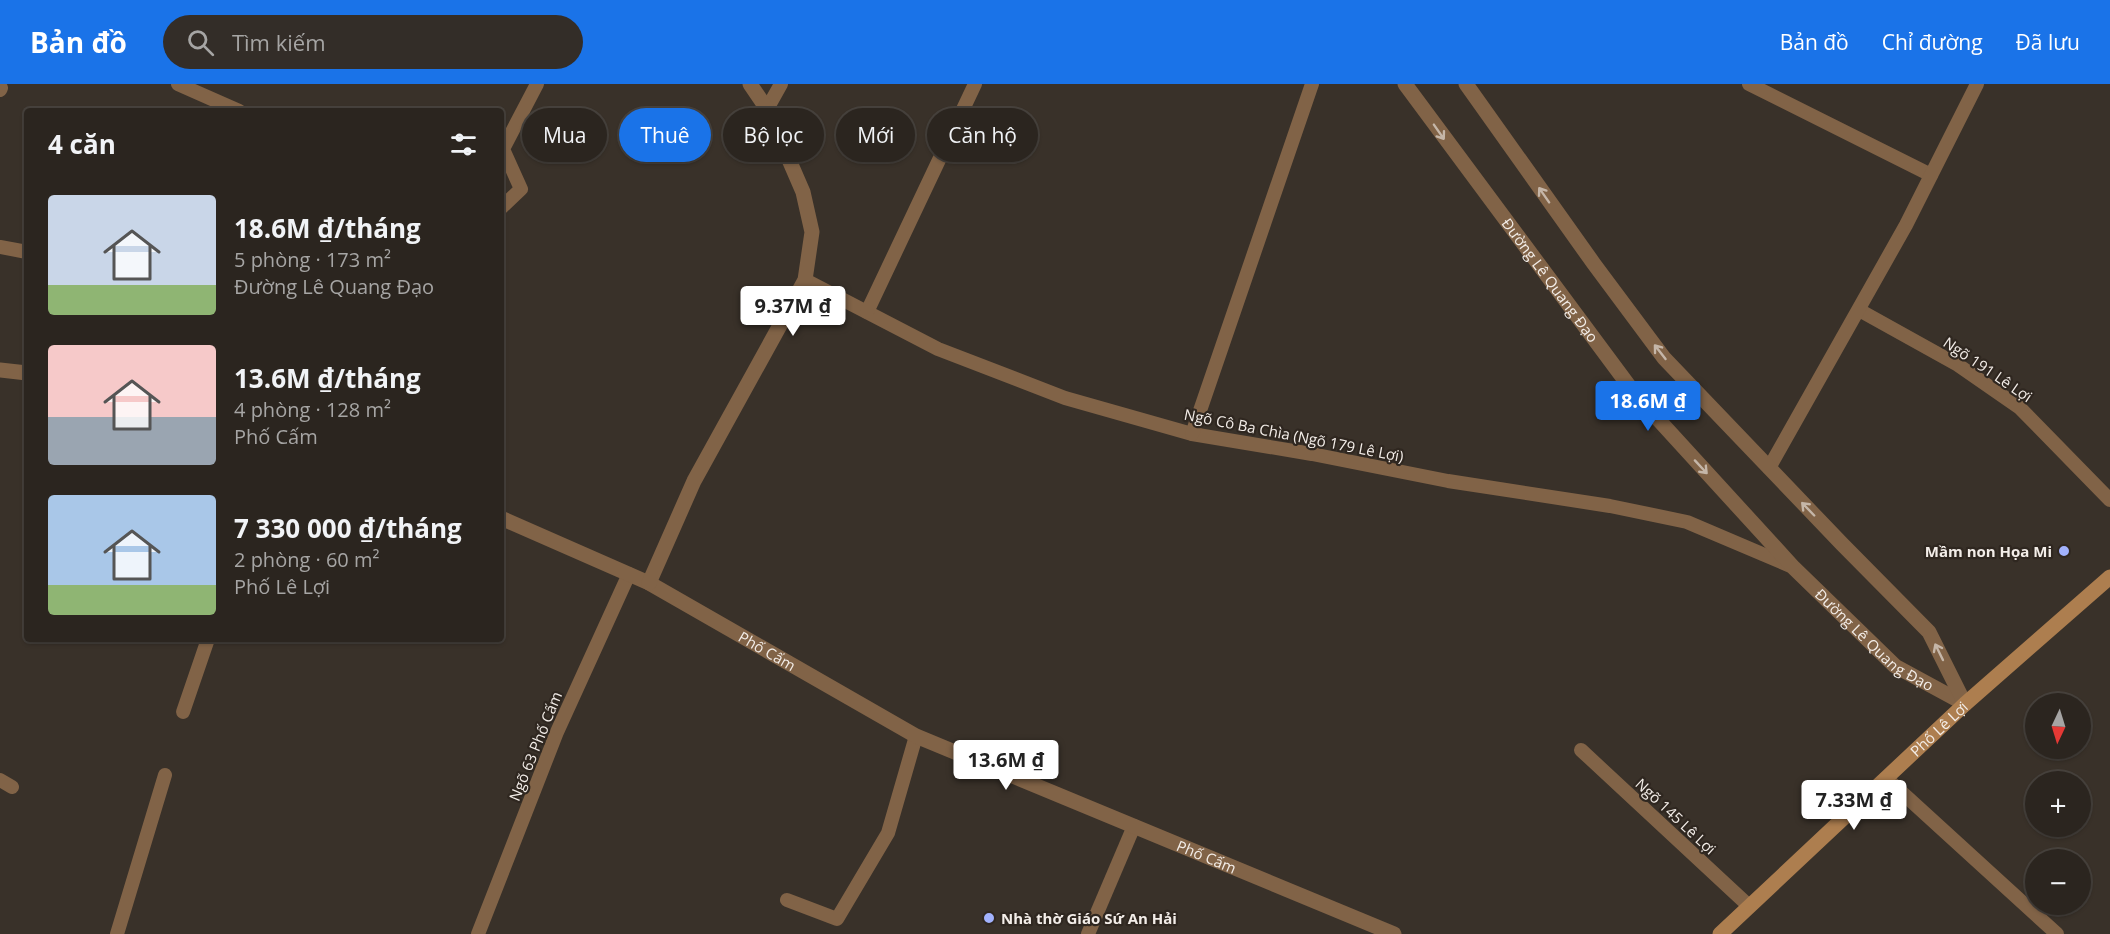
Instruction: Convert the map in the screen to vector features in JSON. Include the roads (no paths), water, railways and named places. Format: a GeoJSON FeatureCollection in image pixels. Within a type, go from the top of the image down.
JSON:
{"type":"FeatureCollection","features":[{"type":"Feature","properties":{"kind":"main road","name":"Phố Lê Lợi"},"geometry":{"type":"LineString","coordinates":[[1720,934],[1965,704],[2110,577]]}},
{"type":"Feature","properties":{"kind":"street"},"geometry":{"type":"LineString","coordinates":[[750,84],[766,108]]}},
{"type":"Feature","properties":{"kind":"street","name":"Đường Lê Quang Đạo"},"geometry":{"type":"LineString","coordinates":[[1405,84],[1635,394],[1794,568],[1895,666],[1965,704]]}},
{"type":"Feature","properties":{"kind":"street","name":"Đường Lê Quang Đạo"},"geometry":{"type":"LineString","coordinates":[[1466,84],[1664,358],[1929,632],[1965,704]]}},
{"type":"Feature","properties":{"kind":"street"},"geometry":{"type":"LineString","coordinates":[[649,583],[694,482],[805,280],[812,232],[803,192],[790,162]]}},
{"type":"Feature","properties":{"kind":"street"},"geometry":{"type":"LineString","coordinates":[[0,370],[24,373]]}},
{"type":"Feature","properties":{"kind":"street","name":"Phố Cấm"},"geometry":{"type":"LineString","coordinates":[[504,519],[649,583],[916,736],[1395,934]]}},
{"type":"Feature","properties":{"kind":"lane"},"geometry":{"type":"LineString","coordinates":[[178,84],[231,108]]}},
{"type":"Feature","properties":{"kind":"lane"},"geometry":{"type":"LineString","coordinates":[[504,147],[537,84]]}},
{"type":"Feature","properties":{"kind":"lane"},"geometry":{"type":"LineString","coordinates":[[768,108],[781,84]]}},
{"type":"Feature","properties":{"kind":"lane"},"geometry":{"type":"LineString","coordinates":[[867,312],[975,84]]}},
{"type":"Feature","properties":{"kind":"lane"},"geometry":{"type":"LineString","coordinates":[[1192,434],[1312,84]]}},
{"type":"Feature","properties":{"kind":"lane"},"geometry":{"type":"LineString","coordinates":[[1749,84],[1931,175]]}},
{"type":"Feature","properties":{"kind":"lane"},"geometry":{"type":"LineString","coordinates":[[1769,468],[1906,225],[1977,84]]}},
{"type":"Feature","properties":{"kind":"lane"},"geometry":{"type":"LineString","coordinates":[[504,151],[521,189],[504,205]]}},
{"type":"Feature","properties":{"kind":"lane"},"geometry":{"type":"LineString","coordinates":[[0,248],[24,252]]}},
{"type":"Feature","properties":{"kind":"lane","name":"Ngõ Cô Ba Chìa (Ngõ 179 Lê Lợi)"},"geometry":{"type":"LineString","coordinates":[[805,280],[938,349],[1065,398],[1192,434],[1311,454],[1448,481],[1610,506],[1687,522],[1794,568]]}},
{"type":"Feature","properties":{"kind":"lane","name":"Ngõ 191 Lê Lợi"},"geometry":{"type":"LineString","coordinates":[[1859,310],[1958,365],[2020,408],[2110,500]]}},
{"type":"Feature","properties":{"kind":"lane","name":"Ngõ 63 Phố Cấm"},"geometry":{"type":"LineString","coordinates":[[478,934],[557,732],[628,574]]}},
{"type":"Feature","properties":{"kind":"lane"},"geometry":{"type":"LineString","coordinates":[[183,712],[207,642]]}},
{"type":"Feature","properties":{"kind":"lane"},"geometry":{"type":"LineString","coordinates":[[787,900],[837,919],[888,833],[916,736]]}},
{"type":"Feature","properties":{"kind":"lane","name":"Ngõ 145 Lê Lợi"},"geometry":{"type":"LineString","coordinates":[[1581,750],[1749,906]]}},
{"type":"Feature","properties":{"kind":"lane"},"geometry":{"type":"LineString","coordinates":[[117,934],[165,775]]}},
{"type":"Feature","properties":{"kind":"lane"},"geometry":{"type":"LineString","coordinates":[[1886,778],[2057,934]]}},
{"type":"Feature","properties":{"kind":"lane"},"geometry":{"type":"LineString","coordinates":[[1088,934],[1134,826]]}},
{"type":"Feature","properties":{"kind":"place","name":"Mầm non Họa Mi"},"geometry":{"type":"Point","coordinates":[2064,551]}},
{"type":"Feature","properties":{"kind":"place","name":"Nhà thờ Giáo Sứ An Hải"},"geometry":{"type":"Point","coordinates":[989,918]}}]}
